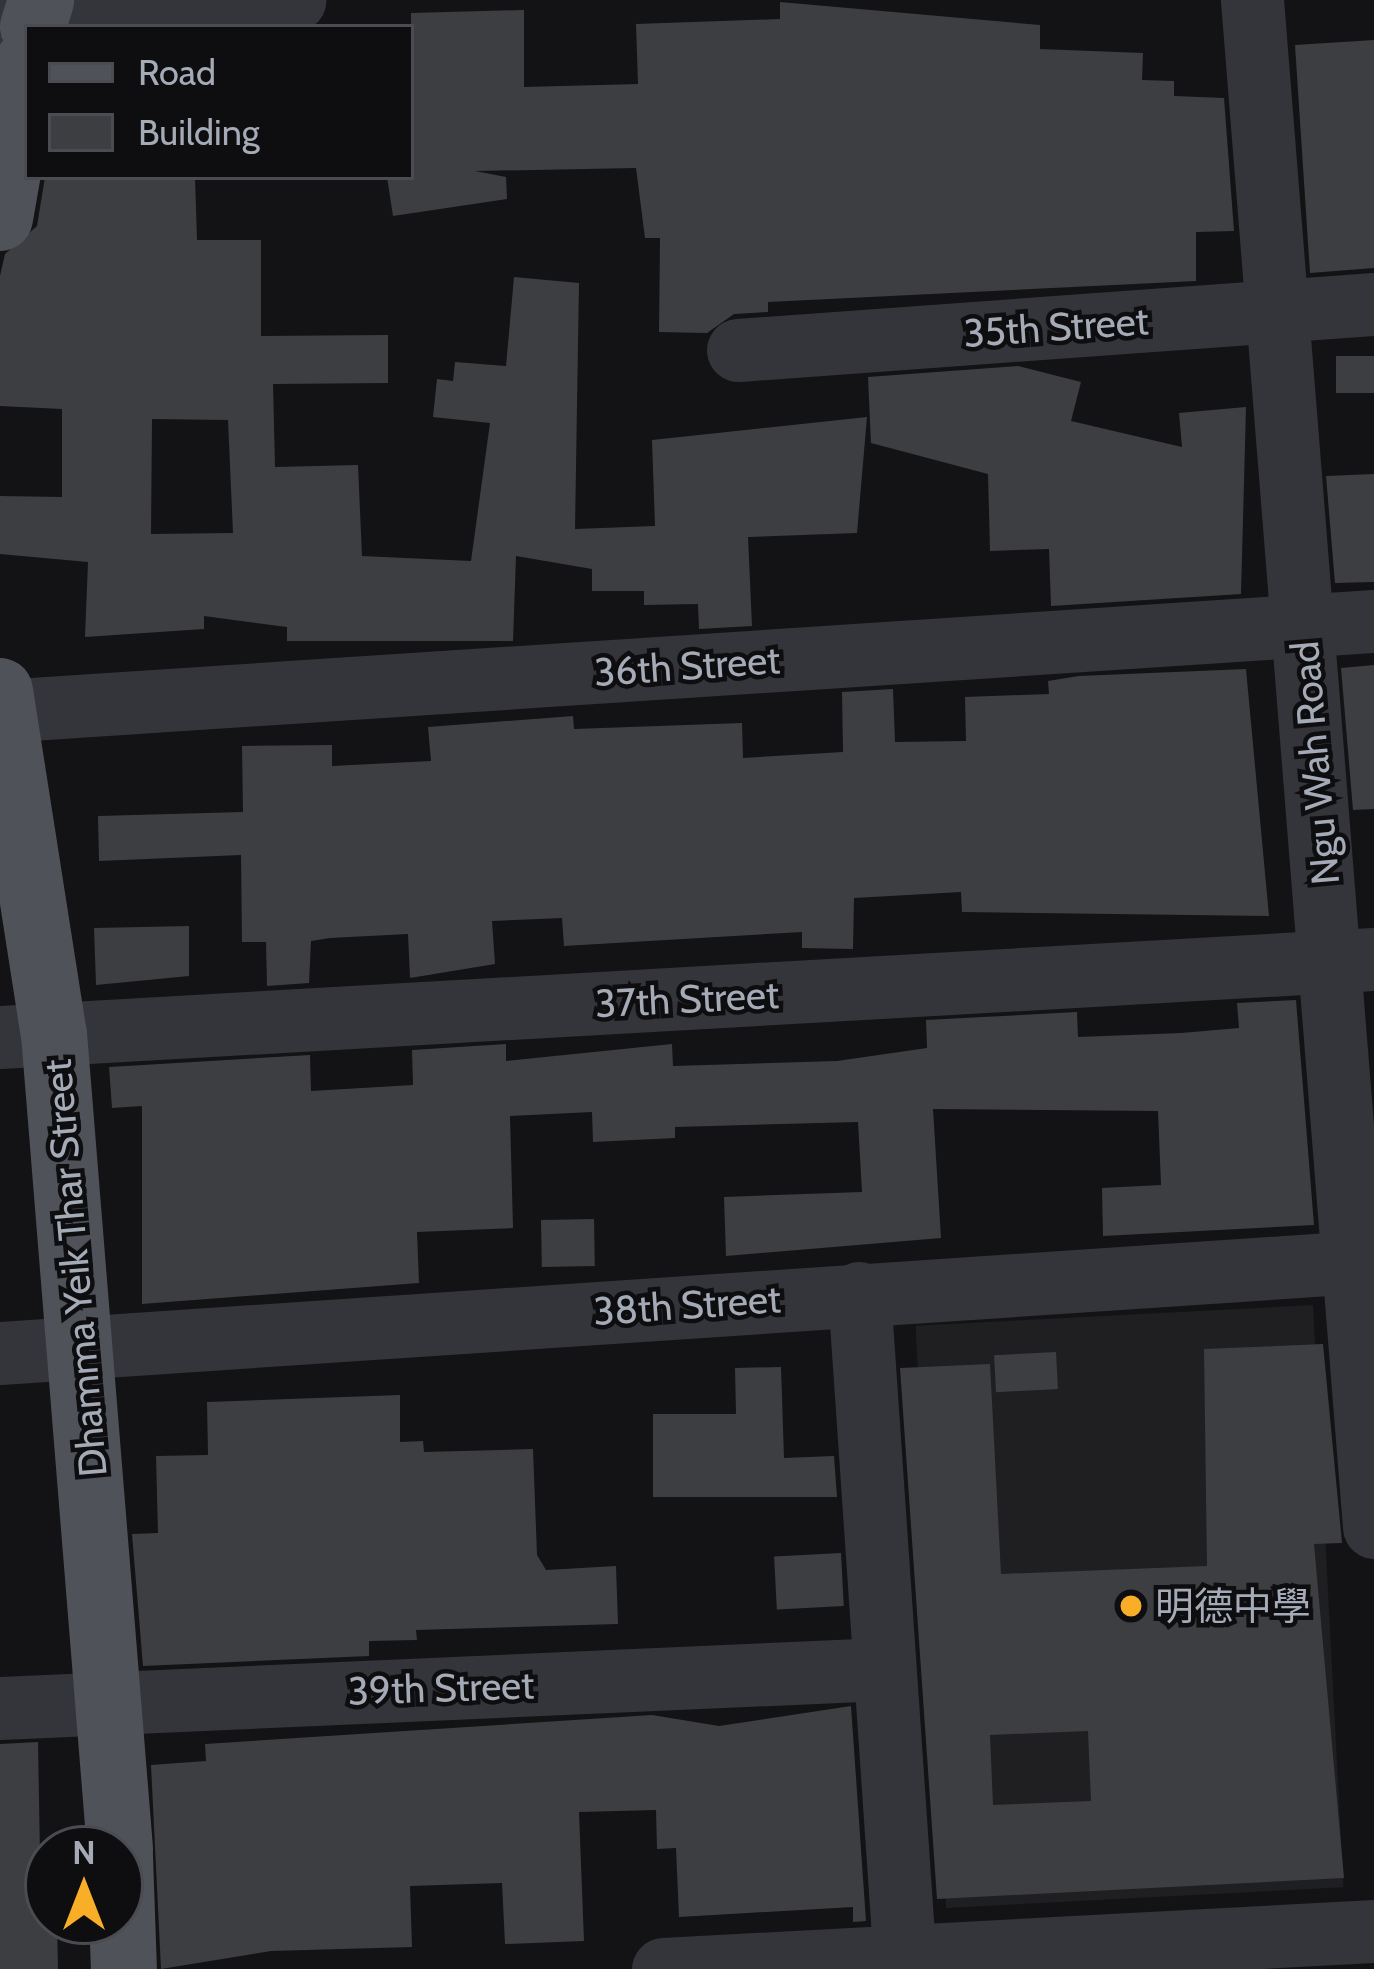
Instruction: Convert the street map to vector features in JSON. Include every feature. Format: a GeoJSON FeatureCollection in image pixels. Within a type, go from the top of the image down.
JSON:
{"type":"FeatureCollection","features":[{"type":"Feature","properties":{"kind":"main road"},"geometry":{"type":"LineString","coordinates":[[0,218],[24,46]]}},
{"type":"Feature","properties":{"kind":"main road","name":"Dhamma Yeik Thar Street"},"geometry":{"type":"LineString","coordinates":[[3,704],[27,1035],[84,1348],[114,1702],[119,1825]]}},
{"type":"Feature","properties":{"kind":"street"},"geometry":{"type":"LineString","coordinates":[[38,24],[293,0]]}},
{"type":"Feature","properties":{"kind":"street","name":"Ngu Wah Road"},"geometry":{"type":"LineString","coordinates":[[1252,0],[1302,626],[1353,961],[1374,1527]]}},
{"type":"Feature","properties":{"kind":"street","name":"35th Street"},"geometry":{"type":"LineString","coordinates":[[738,350],[1374,304]]}},
{"type":"Feature","properties":{"kind":"street","name":"36th Street"},"geometry":{"type":"LineString","coordinates":[[3,704],[1374,621]]}},
{"type":"Feature","properties":{"kind":"street","name":"37th Street"},"geometry":{"type":"LineString","coordinates":[[27,1035],[1353,961]]}},
{"type":"Feature","properties":{"kind":"street","name":"38th Street"},"geometry":{"type":"LineString","coordinates":[[0,1353],[1364,1262]]}},
{"type":"Feature","properties":{"kind":"street"},"geometry":{"type":"LineString","coordinates":[[859,1293],[904,1949]]}},
{"type":"Feature","properties":{"kind":"street","name":"39th Street"},"geometry":{"type":"LineString","coordinates":[[0,1708],[882,1669]]}},
{"type":"Feature","properties":{"kind":"street"},"geometry":{"type":"LineString","coordinates":[[663,1969],[904,1949],[1374,1931]]}},
{"type":"Feature","properties":{"kind":"shaded area","name":"明德中學"},"geometry":{"type":"Polygon","coordinates":[[[1313,1305],[1344,1887],[946,1908],[916,1326],[1313,1305]]]}},
{"type":"Feature","properties":{"kind":"building"},"geometry":{"type":"Polygon","coordinates":[[[780,2],[1040,25],[1040,49],[1143,53],[1142,80],[1174,81],[1174,96],[1224,98],[1234,231],[1196,232],[1196,281],[768,302],[768,312],[734,314],[707,333],[659,332],[660,238],[645,238],[636,168],[475,171],[506,177],[507,199],[393,216],[387,180],[414,180],[411,13],[524,10],[524,87],[638,84],[636,24],[780,19],[780,2]]]}},
{"type":"Feature","properties":{"kind":"building"},"geometry":{"type":"Polygon","coordinates":[[[1374,40],[1374,268],[1310,273],[1295,45],[1374,40]]]}},
{"type":"Feature","properties":{"kind":"building"},"geometry":{"type":"Polygon","coordinates":[[[45,180],[195,180],[197,240],[261,240],[261,336],[388,335],[388,383],[273,384],[275,467],[358,465],[362,556],[471,561],[490,423],[433,417],[437,379],[453,381],[455,362],[506,366],[514,277],[579,283],[575,529],[655,526],[652,440],[867,417],[857,533],[748,537],[752,626],[699,629],[698,604],[644,605],[644,591],[592,591],[592,569],[516,556],[513,641],[287,641],[287,627],[204,616],[204,629],[85,637],[88,562],[0,554],[0,496],[62,497],[62,409],[0,406],[0,276],[5,254],[37,226],[45,180]],[[152,419],[151,534],[233,533],[228,420],[152,419]]]}},
{"type":"Feature","properties":{"kind":"building"},"geometry":{"type":"Polygon","coordinates":[[[1336,356],[1374,356],[1374,393],[1336,393],[1336,356]]]}},
{"type":"Feature","properties":{"kind":"building"},"geometry":{"type":"Polygon","coordinates":[[[1018,366],[1081,382],[1071,421],[1182,447],[1179,413],[1246,407],[1241,594],[1051,606],[1049,549],[990,551],[988,474],[871,443],[868,377],[1018,366]]]}},
{"type":"Feature","properties":{"kind":"building"},"geometry":{"type":"Polygon","coordinates":[[[1374,474],[1374,582],[1335,583],[1326,476],[1374,474]]]}},
{"type":"Feature","properties":{"kind":"building"},"geometry":{"type":"Polygon","coordinates":[[[1374,665],[1374,809],[1353,810],[1341,668],[1374,665]]]}},
{"type":"Feature","properties":{"kind":"building"},"geometry":{"type":"Polygon","coordinates":[[[1246,669],[1269,916],[962,912],[961,892],[854,898],[853,949],[802,948],[802,932],[564,946],[562,918],[492,921],[495,964],[410,978],[408,934],[330,938],[311,941],[309,983],[267,986],[266,942],[242,942],[241,855],[99,861],[98,816],[243,812],[242,746],[332,745],[332,766],[431,761],[428,727],[573,716],[574,729],[742,723],[743,758],[843,752],[842,692],[893,689],[895,742],[966,741],[965,697],[1049,694],[1048,681],[1079,676],[1246,669]]]}},
{"type":"Feature","properties":{"kind":"building"},"geometry":{"type":"Polygon","coordinates":[[[189,926],[189,976],[96,985],[94,928],[189,926]]]}},
{"type":"Feature","properties":{"kind":"building"},"geometry":{"type":"Polygon","coordinates":[[[1296,1000],[1314,1225],[1103,1236],[1102,1188],[1161,1185],[1158,1111],[933,1109],[941,1238],[726,1256],[724,1197],[862,1192],[858,1122],[675,1127],[675,1138],[593,1142],[592,1112],[510,1116],[513,1228],[417,1232],[419,1283],[142,1304],[142,1106],[112,1108],[109,1067],[310,1055],[311,1091],[413,1085],[412,1050],[506,1044],[506,1061],[672,1044],[673,1066],[837,1061],[927,1048],[926,1020],[1077,1012],[1078,1037],[1181,1033],[1239,1028],[1237,1003],[1296,1000]]]}},
{"type":"Feature","properties":{"kind":"building"},"geometry":{"type":"Polygon","coordinates":[[[594,1219],[595,1266],[542,1267],[541,1220],[594,1219]]]}},
{"type":"Feature","properties":{"kind":"building","name":"明德中學"},"geometry":{"type":"Polygon","coordinates":[[[1323,1344],[1342,1543],[1314,1544],[1344,1878],[937,1899],[900,1368],[990,1364],[1001,1574],[1207,1566],[1204,1349],[1323,1344]],[[1088,1731],[990,1735],[993,1805],[1091,1801],[1088,1731]]]}},
{"type":"Feature","properties":{"kind":"building"},"geometry":{"type":"Polygon","coordinates":[[[1056,1352],[1058,1389],[996,1392],[994,1355],[1056,1352]]]}},
{"type":"Feature","properties":{"kind":"building"},"geometry":{"type":"Polygon","coordinates":[[[781,1367],[784,1458],[834,1456],[837,1497],[653,1497],[653,1414],[736,1414],[735,1368],[781,1367]]]}},
{"type":"Feature","properties":{"kind":"building"},"geometry":{"type":"Polygon","coordinates":[[[400,1395],[400,1442],[423,1441],[424,1452],[533,1449],[537,1555],[546,1570],[616,1566],[618,1624],[416,1630],[417,1640],[369,1641],[369,1656],[143,1666],[132,1534],[158,1533],[156,1456],[208,1455],[207,1402],[400,1395]]]}},
{"type":"Feature","properties":{"kind":"building"},"geometry":{"type":"Polygon","coordinates":[[[841,1553],[844,1606],[777,1609],[774,1557],[841,1553]]]}},
{"type":"Feature","properties":{"kind":"building"},"geometry":{"type":"Polygon","coordinates":[[[851,1706],[866,1921],[853,1922],[853,1907],[679,1917],[676,1848],[657,1849],[656,1810],[579,1812],[584,1941],[505,1944],[502,1883],[410,1886],[412,1947],[271,1951],[161,1969],[151,1765],[206,1761],[205,1744],[652,1715],[719,1726],[851,1706]]]}},
{"type":"Feature","properties":{"kind":"building"},"geometry":{"type":"Polygon","coordinates":[[[38,1742],[39,1825],[24,1825],[24,1945],[58,1945],[58,1969],[0,1969],[0,1744],[38,1742]]]}},
{"type":"Feature","properties":{"kind":"place","name":"明德中學"},"geometry":{"type":"Point","coordinates":[1131,1606]}}]}
